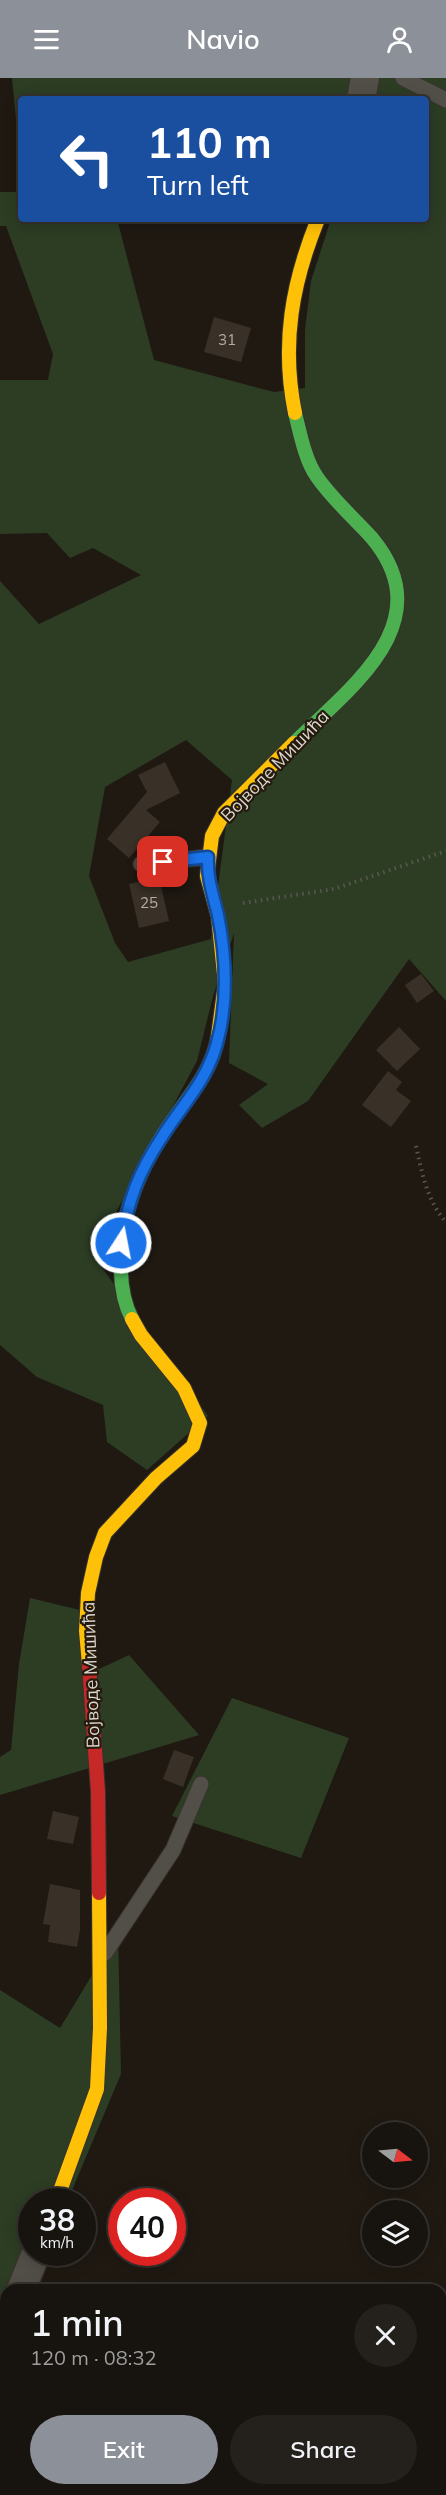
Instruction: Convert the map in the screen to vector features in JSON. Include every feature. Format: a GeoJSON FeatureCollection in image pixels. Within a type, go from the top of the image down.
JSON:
{"type":"FeatureCollection","features":[{"type":"Feature","properties":{"kind":"street"},"geometry":{"type":"LineString","coordinates":[[362,96],[365,78]]}},
{"type":"Feature","properties":{"kind":"street","name":"Војводе Мишића"},"geometry":{"type":"LineString","coordinates":[[61,2188],[97,2089],[100,2028],[98,1792],[86,1631],[88,1593],[96,1557],[105,1533],[156,1478],[193,1446],[200,1423],[184,1388],[141,1335],[127,1310],[120,1276],[121,1243],[129,1198],[162,1135],[201,1082],[217,1041],[225,984],[218,916],[207,876],[212,836],[224,813],[348,691],[378,654],[398,613],[401,592],[391,564],[316,477],[295,420],[286,364],[290,304],[302,255],[317,222]]}},
{"type":"Feature","properties":{"kind":"street"},"geometry":{"type":"LineString","coordinates":[[23,2284],[31,2266]]}},
{"type":"Feature","properties":{"kind":"lane"},"geometry":{"type":"LineString","coordinates":[[403,78],[446,100]]}},
{"type":"Feature","properties":{"kind":"lane"},"geometry":{"type":"LineString","coordinates":[[141,864],[208,857]]}},
{"type":"Feature","properties":{"kind":"lane"},"geometry":{"type":"LineString","coordinates":[[98,1963],[173,1850],[201,1784]]}},
{"type":"Feature","properties":{"kind":"path"},"geometry":{"type":"LineString","coordinates":[[218,916],[242,904],[334,889],[446,851]]}},
{"type":"Feature","properties":{"kind":"path"},"geometry":{"type":"LineString","coordinates":[[416,1146],[424,1182],[437,1213],[446,1222]]}},
{"type":"Feature","properties":{"kind":"green space"},"geometry":{"type":"Polygon","coordinates":[[[12,78],[446,78],[446,1001],[409,959],[308,1101],[262,1128],[239,1105],[268,1084],[229,1063],[234,933],[213,996],[197,1061],[93,1255],[208,1416],[147,1470],[107,1442],[103,1405],[37,1377],[0,1345],[0,581],[39,624],[141,575],[93,548],[70,558],[47,533],[0,534],[0,380],[48,380],[53,354],[6,226],[0,226],[0,192],[18,192],[18,222],[118,222],[154,360],[274,392],[305,388],[305,330],[311,281],[330,222],[429,222],[429,96],[18,96],[18,139],[12,78]],[[186,740],[105,787],[89,876],[115,943],[128,962],[211,939],[232,780],[186,740]]]}},
{"type":"Feature","properties":{"kind":"green space"},"geometry":{"type":"Polygon","coordinates":[[[30,1598],[80,1610],[99,1669],[129,1655],[199,1735],[0,1795],[0,1757],[11,1750],[19,1664],[30,1598]]]}},
{"type":"Feature","properties":{"kind":"green space"},"geometry":{"type":"Polygon","coordinates":[[[232,1698],[349,1738],[301,1858],[172,1816],[232,1698]]]}},
{"type":"Feature","properties":{"kind":"green space"},"geometry":{"type":"Polygon","coordinates":[[[118,1932],[121,2074],[73,2188],[18,2188],[18,2266],[30,2266],[29,2284],[0,2284],[0,1990],[60,2028],[118,1932]]]}},
{"type":"Feature","properties":{"kind":"building"},"geometry":{"type":"Polygon","coordinates":[[[214,317],[251,328],[241,362],[204,352],[214,317]]]}},
{"type":"Feature","properties":{"kind":"building"},"geometry":{"type":"Polygon","coordinates":[[[165,762],[180,793],[146,810],[160,822],[129,858],[107,839],[147,792],[138,775],[165,762]]]}},
{"type":"Feature","properties":{"kind":"building"},"geometry":{"type":"Polygon","coordinates":[[[159,877],[169,921],[139,928],[129,884],[159,877]]]}},
{"type":"Feature","properties":{"kind":"building"},"geometry":{"type":"Polygon","coordinates":[[[421,974],[434,991],[417,1003],[405,985],[421,974]]]}},
{"type":"Feature","properties":{"kind":"building"},"geometry":{"type":"Polygon","coordinates":[[[399,1027],[420,1049],[397,1071],[376,1050],[399,1027]]]}},
{"type":"Feature","properties":{"kind":"building"},"geometry":{"type":"Polygon","coordinates":[[[388,1071],[402,1082],[396,1090],[411,1101],[391,1127],[362,1105],[388,1071]]]}},
{"type":"Feature","properties":{"kind":"building"},"geometry":{"type":"Polygon","coordinates":[[[174,1750],[194,1757],[183,1787],[163,1779],[174,1750]]]}},
{"type":"Feature","properties":{"kind":"building"},"geometry":{"type":"Polygon","coordinates":[[[53,1811],[79,1817],[73,1844],[47,1839],[53,1811]]]}},
{"type":"Feature","properties":{"kind":"building"},"geometry":{"type":"Polygon","coordinates":[[[50,1884],[80,1890],[80,1930],[77,1947],[48,1942],[50,1925],[43,1924],[50,1884]]]}},
{"type":"Feature","properties":{"kind":"traffic: fast"},"geometry":{"type":"LineString","coordinates":[[294,743],[362,676],[381,651],[393,625],[397,598],[391,569],[372,538],[330,493],[309,463],[295,413]]}},
{"type":"Feature","properties":{"kind":"traffic: fast"},"geometry":{"type":"LineString","coordinates":[[132,1319],[122,1289],[121,1272],[122,1240],[128,1208],[153,1150],[210,1064],[218,1036]]}},
{"type":"Feature","properties":{"kind":"traffic: slow"},"geometry":{"type":"LineString","coordinates":[[295,413],[289,363],[289,338],[301,267],[317,222]]}},
{"type":"Feature","properties":{"kind":"traffic: slow"},"geometry":{"type":"LineString","coordinates":[[218,1036],[225,984],[218,916],[207,876],[212,836],[224,813],[294,743]]}},
{"type":"Feature","properties":{"kind":"traffic: slow"},"geometry":{"type":"LineString","coordinates":[[89,1665],[86,1631],[88,1593],[96,1557],[105,1533],[156,1478],[193,1446],[200,1423],[184,1388],[141,1335],[132,1319]]}},
{"type":"Feature","properties":{"kind":"traffic: slow"},"geometry":{"type":"LineString","coordinates":[[61,2188],[97,2089],[100,2028],[99,1893]]}},
{"type":"Feature","properties":{"kind":"traffic: jam"},"geometry":{"type":"LineString","coordinates":[[89,1665],[98,1792],[99,1893]]}},
{"type":"Feature","properties":{"kind":"route"},"geometry":{"type":"LineString","coordinates":[[121,1243],[129,1198],[162,1135],[178,1116],[208,1070],[223,1012],[225,984],[222,948],[218,916],[207,876],[208,857],[163,862]]}}]}
